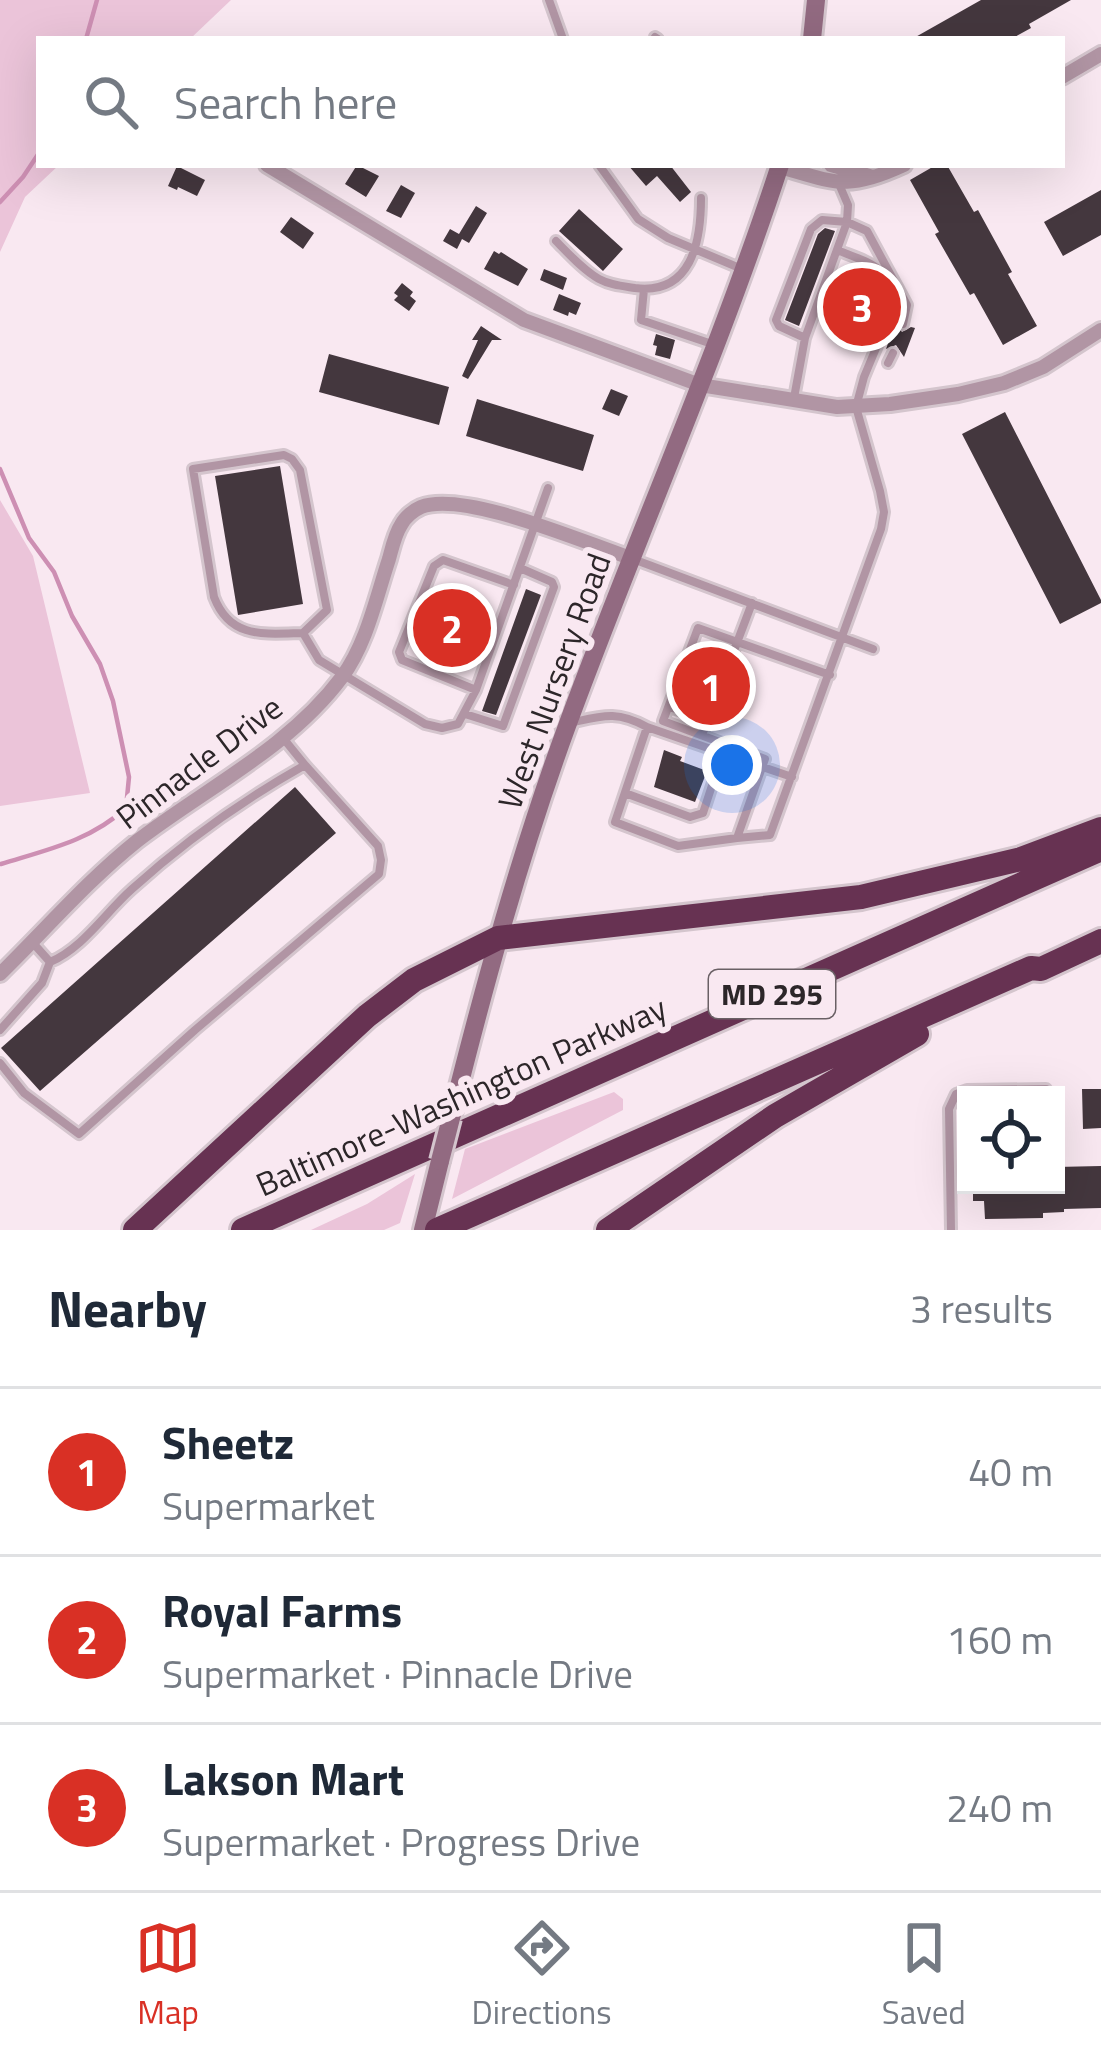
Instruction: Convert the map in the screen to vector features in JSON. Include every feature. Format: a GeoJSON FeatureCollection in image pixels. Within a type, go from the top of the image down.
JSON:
{"type":"FeatureCollection","features":[{"type":"Feature","properties":{"kind":"highway"},"geometry":{"type":"LineString","coordinates":[[135,1230],[381,1004],[438,966],[498,938],[861,897],[1021,859],[1101,829]]}},
{"type":"Feature","properties":{"kind":"highway","name":"Baltimore-Washington Parkway"},"geometry":{"type":"LineString","coordinates":[[243,1230],[1101,849]]}},
{"type":"Feature","properties":{"kind":"highway","name":"MD 295"},"geometry":{"type":"LineString","coordinates":[[437,1230],[1101,941]]}},
{"type":"Feature","properties":{"kind":"highway"},"geometry":{"type":"LineString","coordinates":[[608,1230],[775,1116],[886,1050],[1041,969]]}},
{"type":"Feature","properties":{"kind":"main road"},"geometry":{"type":"LineString","coordinates":[[812,36],[816,0]]}},
{"type":"Feature","properties":{"kind":"main road","name":"West Nursery Road"},"geometry":{"type":"LineString","coordinates":[[423,1230],[498,938],[568,724],[779,168]]}},
{"type":"Feature","properties":{"kind":"street"},"geometry":{"type":"LineString","coordinates":[[1065,74],[1101,54]]}},
{"type":"Feature","properties":{"kind":"street"},"geometry":{"type":"LineString","coordinates":[[272,168],[524,320],[700,385],[856,407],[958,394],[1043,368],[1101,330]]}},
{"type":"Feature","properties":{"kind":"street"},"geometry":{"type":"LineString","coordinates":[[787,168],[839,184],[859,183],[896,168]]}},
{"type":"Feature","properties":{"kind":"street"},"geometry":{"type":"LineString","coordinates":[[842,168],[873,176]]}},
{"type":"Feature","properties":{"kind":"street","name":"Pinnacle Drive"},"geometry":{"type":"LineString","coordinates":[[0,974],[112,862],[283,738],[344,675],[361,643],[399,527],[419,508],[439,503],[474,507],[631,558]]}},
{"type":"Feature","properties":{"kind":"lane"},"geometry":{"type":"LineString","coordinates":[[549,0],[562,36]]}},
{"type":"Feature","properties":{"kind":"lane"},"geometry":{"type":"LineString","coordinates":[[601,168],[638,219],[668,238],[744,269]]}},
{"type":"Feature","properties":{"kind":"lane"},"geometry":{"type":"LineString","coordinates":[[794,400],[805,338],[848,222],[848,205],[839,184]]}},
{"type":"Feature","properties":{"kind":"lane"},"geometry":{"type":"LineString","coordinates":[[556,242],[595,277],[615,285],[656,289],[674,282],[686,270],[701,220],[701,198]]}},
{"type":"Feature","properties":{"kind":"lane"},"geometry":{"type":"LineString","coordinates":[[805,338],[779,326],[777,314],[811,229],[822,220],[848,222],[867,231],[907,305],[903,324]]}},
{"type":"Feature","properties":{"kind":"lane"},"geometry":{"type":"LineString","coordinates":[[647,728],[615,822],[677,846],[770,836],[884,512],[856,407],[895,297],[877,266],[837,250]]}},
{"type":"Feature","properties":{"kind":"lane"},"geometry":{"type":"LineString","coordinates":[[644,289],[641,320],[715,345]]}},
{"type":"Feature","properties":{"kind":"lane"},"geometry":{"type":"LineString","coordinates":[[284,455],[301,470],[327,610],[303,633],[249,632],[220,612],[194,469],[284,455]]}},
{"type":"Feature","properties":{"kind":"lane"},"geometry":{"type":"LineString","coordinates":[[303,633],[319,660],[425,724],[442,728],[458,724],[476,690],[548,488]]}},
{"type":"Feature","properties":{"kind":"lane"},"geometry":{"type":"LineString","coordinates":[[631,558],[873,650]]}},
{"type":"Feature","properties":{"kind":"lane"},"geometry":{"type":"LineString","coordinates":[[476,690],[402,660],[399,652],[434,566],[443,560],[514,584]]}},
{"type":"Feature","properties":{"kind":"lane"},"geometry":{"type":"LineString","coordinates":[[465,714],[502,726],[510,706],[554,587],[520,568]]}},
{"type":"Feature","properties":{"kind":"lane"},"geometry":{"type":"LineString","coordinates":[[702,735],[714,690],[752,603]]}},
{"type":"Feature","properties":{"kind":"lane"},"geometry":{"type":"LineString","coordinates":[[737,838],[765,759],[663,721],[698,628],[830,675]]}},
{"type":"Feature","properties":{"kind":"lane"},"geometry":{"type":"LineString","coordinates":[[691,648],[703,653]]}},
{"type":"Feature","properties":{"kind":"lane"},"geometry":{"type":"LineString","coordinates":[[685,662],[698,667]]}},
{"type":"Feature","properties":{"kind":"lane"},"geometry":{"type":"LineString","coordinates":[[680,677],[693,682]]}},
{"type":"Feature","properties":{"kind":"lane"},"geometry":{"type":"LineString","coordinates":[[675,690],[688,695]]}},
{"type":"Feature","properties":{"kind":"lane"},"geometry":{"type":"LineString","coordinates":[[669,707],[682,711]]}},
{"type":"Feature","properties":{"kind":"lane"},"geometry":{"type":"LineString","coordinates":[[568,724],[614,714],[628,716],[647,728],[792,777]]}},
{"type":"Feature","properties":{"kind":"lane"},"geometry":{"type":"LineString","coordinates":[[0,1063],[24,1093],[79,1134],[379,874],[378,846],[283,738]]}},
{"type":"Feature","properties":{"kind":"lane"},"geometry":{"type":"LineString","coordinates":[[625,793],[690,818],[703,813],[722,755]]}},
{"type":"Feature","properties":{"kind":"lane"},"geometry":{"type":"LineString","coordinates":[[0,1030],[42,983],[50,962],[65,956],[129,891],[188,841],[304,765]]}},
{"type":"Feature","properties":{"kind":"lane"},"geometry":{"type":"LineString","coordinates":[[32,942],[50,962]]}},
{"type":"Feature","properties":{"kind":"lane"},"geometry":{"type":"LineString","coordinates":[[952,1230],[949,1108],[957,1094]]}},
{"type":"Feature","properties":{"kind":"shaded area"},"geometry":{"type":"Polygon","coordinates":[[[0,0],[231,0],[193,36],[36,36],[36,168],[56,168],[25,197],[0,252],[0,0]]]}},
{"type":"Feature","properties":{"kind":"shaded area"},"geometry":{"type":"Polygon","coordinates":[[[0,500],[33,556],[90,793],[0,806],[0,500]]]}},
{"type":"Feature","properties":{"kind":"shaded area"},"geometry":{"type":"Polygon","coordinates":[[[614,1092],[623,1099],[623,1110],[452,1199],[465,1149],[614,1092]]]}},
{"type":"Feature","properties":{"kind":"shaded area"},"geometry":{"type":"Polygon","coordinates":[[[415,1174],[400,1223],[384,1230],[311,1230],[367,1204],[415,1174]]]}},
{"type":"Feature","properties":{"kind":"building"},"geometry":{"type":"Polygon","coordinates":[[[981,0],[1071,0],[1016,36],[917,36],[981,0]]]}},
{"type":"Feature","properties":{"kind":"building"},"geometry":{"type":"Polygon","coordinates":[[[176,168],[205,180],[197,196],[168,186],[176,168]]]}},
{"type":"Feature","properties":{"kind":"building"},"geometry":{"type":"Polygon","coordinates":[[[355,168],[379,176],[366,197],[345,184],[355,168]]]}},
{"type":"Feature","properties":{"kind":"building"},"geometry":{"type":"Polygon","coordinates":[[[631,168],[672,168],[691,192],[680,202],[657,176],[646,186],[631,168]]]}},
{"type":"Feature","properties":{"kind":"building"},"geometry":{"type":"Polygon","coordinates":[[[931,168],[949,168],[974,212],[978,210],[1037,326],[1003,345],[935,234],[939,232],[910,180],[931,168]]]}},
{"type":"Feature","properties":{"kind":"building"},"geometry":{"type":"Polygon","coordinates":[[[401,185],[415,193],[401,218],[386,211],[401,185]]]}},
{"type":"Feature","properties":{"kind":"building"},"geometry":{"type":"Polygon","coordinates":[[[1101,190],[1101,235],[1063,256],[1044,222],[1101,190]]]}},
{"type":"Feature","properties":{"kind":"building"},"geometry":{"type":"Polygon","coordinates":[[[476,206],[487,213],[469,243],[462,239],[457,249],[443,241],[450,229],[459,234],[476,206]]]}},
{"type":"Feature","properties":{"kind":"building"},"geometry":{"type":"Polygon","coordinates":[[[579,209],[623,249],[603,271],[559,231],[579,209]]]}},
{"type":"Feature","properties":{"kind":"building"},"geometry":{"type":"Polygon","coordinates":[[[291,217],[314,233],[303,249],[280,232],[291,217]]]}},
{"type":"Feature","properties":{"kind":"building"},"geometry":{"type":"Polygon","coordinates":[[[825,228],[835,231],[799,326],[785,320],[818,234],[825,228]]]}},
{"type":"Feature","properties":{"kind":"building"},"geometry":{"type":"Polygon","coordinates":[[[494,251],[528,269],[518,286],[484,269],[494,251]]]}},
{"type":"Feature","properties":{"kind":"building"},"geometry":{"type":"Polygon","coordinates":[[[857,267],[877,280],[884,294],[874,333],[837,319],[857,267]]]}},
{"type":"Feature","properties":{"kind":"building"},"geometry":{"type":"Polygon","coordinates":[[[544,269],[567,278],[563,290],[540,280],[544,269]]]}},
{"type":"Feature","properties":{"kind":"building"},"geometry":{"type":"Polygon","coordinates":[[[402,283],[416,301],[409,311],[394,300],[402,283]]]}},
{"type":"Feature","properties":{"kind":"building"},"geometry":{"type":"Polygon","coordinates":[[[559,294],[581,303],[576,315],[553,310],[559,294]]]}},
{"type":"Feature","properties":{"kind":"building"},"geometry":{"type":"Polygon","coordinates":[[[895,324],[902,332],[915,328],[904,357],[896,345],[886,349],[895,324]]]}},
{"type":"Feature","properties":{"kind":"building"},"geometry":{"type":"Polygon","coordinates":[[[481,326],[502,340],[492,340],[468,379],[462,376],[481,326]]]}},
{"type":"Feature","properties":{"kind":"building"},"geometry":{"type":"Polygon","coordinates":[[[656,334],[675,340],[670,359],[655,355],[656,334]]]}},
{"type":"Feature","properties":{"kind":"building"},"geometry":{"type":"Polygon","coordinates":[[[329,354],[449,387],[439,425],[319,392],[329,354]]]}},
{"type":"Feature","properties":{"kind":"building"},"geometry":{"type":"Polygon","coordinates":[[[611,389],[628,396],[619,416],[602,409],[611,389]]]}},
{"type":"Feature","properties":{"kind":"building"},"geometry":{"type":"Polygon","coordinates":[[[477,399],[594,435],[583,471],[466,436],[477,399]]]}},
{"type":"Feature","properties":{"kind":"building"},"geometry":{"type":"Polygon","coordinates":[[[1005,412],[1101,600],[1060,624],[962,434],[1005,412]]]}},
{"type":"Feature","properties":{"kind":"building"},"geometry":{"type":"Polygon","coordinates":[[[280,466],[303,604],[238,615],[215,476],[280,466]]]}},
{"type":"Feature","properties":{"kind":"building"},"geometry":{"type":"Polygon","coordinates":[[[526,589],[541,595],[496,715],[482,711],[526,589]]]}},
{"type":"Feature","properties":{"kind":"building"},"geometry":{"type":"Polygon","coordinates":[[[448,593],[477,603],[456,664],[427,654],[448,593]]]}},
{"type":"Feature","properties":{"kind":"building"},"geometry":{"type":"Polygon","coordinates":[[[664,750],[707,771],[695,802],[654,787],[664,750]]]}},
{"type":"Feature","properties":{"kind":"building"},"geometry":{"type":"Polygon","coordinates":[[[295,787],[336,833],[40,1091],[1,1048],[295,787]]]}},
{"type":"Feature","properties":{"kind":"building"},"geometry":{"type":"Polygon","coordinates":[[[1082,1089],[1101,1089],[1101,1128],[1083,1129],[1082,1089]]]}},
{"type":"Feature","properties":{"kind":"building"},"geometry":{"type":"Polygon","coordinates":[[[1101,1166],[1101,1208],[1064,1209],[1043,1213],[1043,1218],[985,1219],[984,1201],[973,1201],[973,1194],[1065,1194],[1065,1167],[1101,1166]]]}},
{"type":"Feature","properties":{"kind":"waterway"},"geometry":{"type":"LineString","coordinates":[[87,36],[97,0]]}},
{"type":"Feature","properties":{"kind":"waterway"},"geometry":{"type":"LineString","coordinates":[[0,202],[36,158]]}},
{"type":"Feature","properties":{"kind":"waterway"},"geometry":{"type":"LineString","coordinates":[[0,469],[29,538],[54,572],[100,664],[129,777],[126,808],[98,829],[1,864]]}},
{"type":"Feature","properties":{"kind":"place","name":"Lakson Mart"},"geometry":{"type":"Point","coordinates":[862,307]}},
{"type":"Feature","properties":{"kind":"place","name":"Royal Farms"},"geometry":{"type":"Point","coordinates":[452,628]}},
{"type":"Feature","properties":{"kind":"place","name":"Sheetz"},"geometry":{"type":"Point","coordinates":[711,686]}}]}
